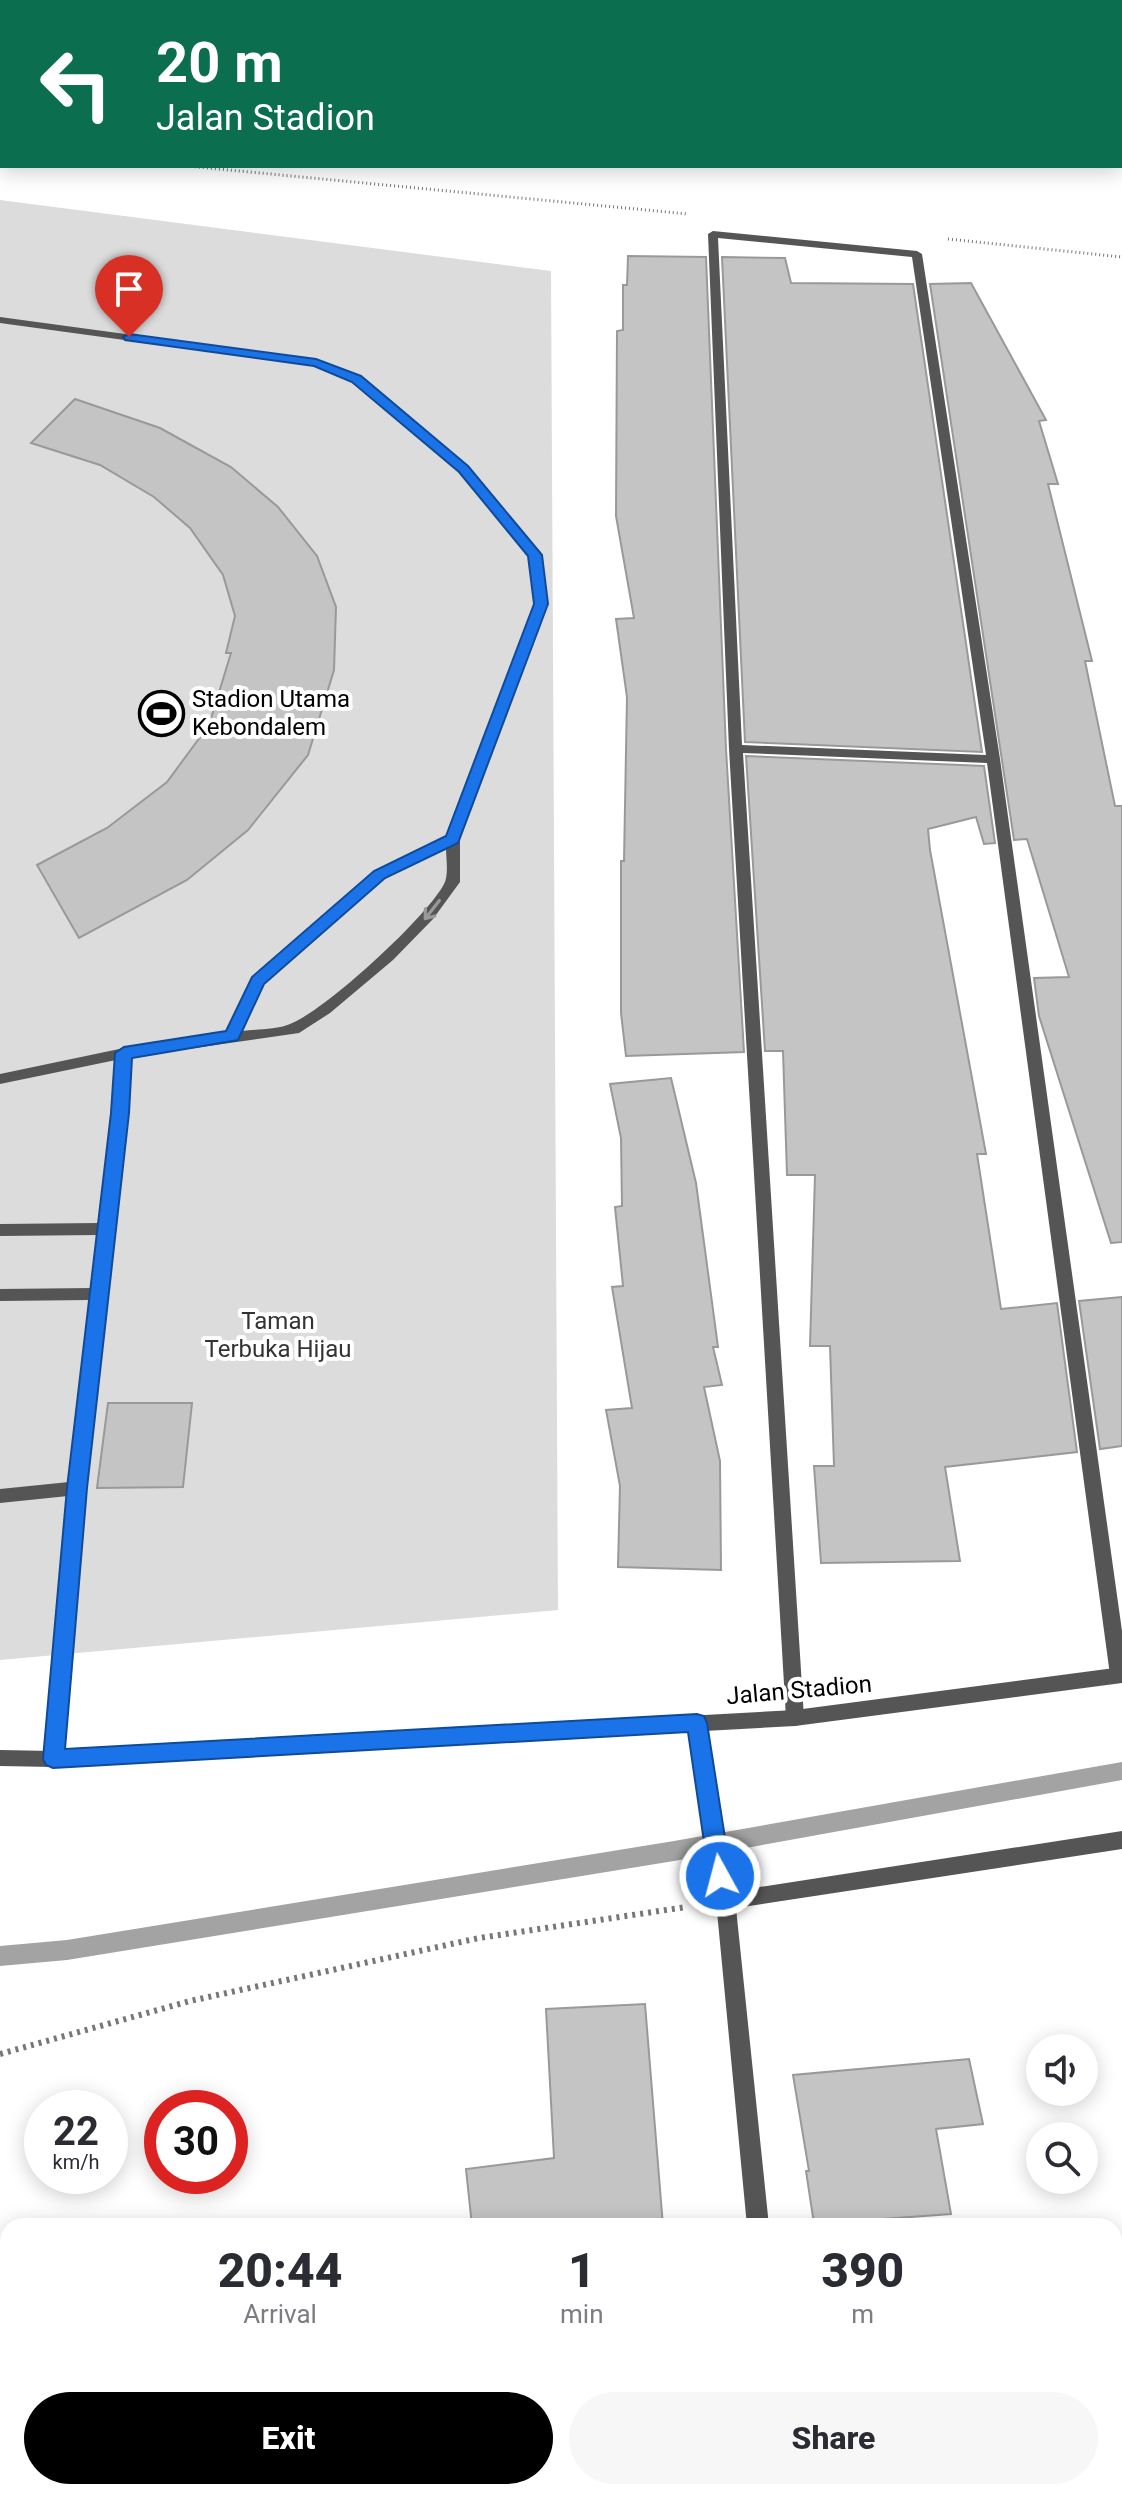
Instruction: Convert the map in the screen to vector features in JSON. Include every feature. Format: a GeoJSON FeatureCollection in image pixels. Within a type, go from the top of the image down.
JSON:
{"type":"FeatureCollection","features":[{"type":"Feature","properties":{"kind":"street"},"geometry":{"type":"LineString","coordinates":[[795,1718],[736,749],[713,234],[917,254],[993,759],[1121,1675]]}},
{"type":"Feature","properties":{"kind":"street"},"geometry":{"type":"LineString","coordinates":[[0,320],[316,363],[356,379],[464,469],[535,555],[541,604],[453,839],[453,882],[428,916],[388,957],[325,1009],[294,1029],[124,1053],[0,1079]]}},
{"type":"Feature","properties":{"kind":"street"},"geometry":{"type":"LineString","coordinates":[[736,749],[993,759]]}},
{"type":"Feature","properties":{"kind":"street"},"geometry":{"type":"LineString","coordinates":[[232,1036],[257,981],[379,874],[453,839]]}},
{"type":"Feature","properties":{"kind":"street"},"geometry":{"type":"LineString","coordinates":[[53,1759],[77,1488],[124,1053]]}},
{"type":"Feature","properties":{"kind":"street"},"geometry":{"type":"LineString","coordinates":[[0,1230],[107,1229]]}},
{"type":"Feature","properties":{"kind":"street"},"geometry":{"type":"LineString","coordinates":[[0,1295],[99,1294]]}},
{"type":"Feature","properties":{"kind":"street"},"geometry":{"type":"LineString","coordinates":[[0,1496],[77,1488]]}},
{"type":"Feature","properties":{"kind":"street","name":"Jalan Stadion"},"geometry":{"type":"LineString","coordinates":[[0,1758],[53,1759],[795,1718],[1121,1675]]}},
{"type":"Feature","properties":{"kind":"street"},"geometry":{"type":"LineString","coordinates":[[697,1723],[726,1901],[757,2218]]}},
{"type":"Feature","properties":{"kind":"street"},"geometry":{"type":"LineString","coordinates":[[726,1901],[1122,1840]]}},
{"type":"Feature","properties":{"kind":"path"},"geometry":{"type":"LineString","coordinates":[[208,168],[697,215]]}},
{"type":"Feature","properties":{"kind":"path"},"geometry":{"type":"LineString","coordinates":[[936,238],[1122,257]]}},
{"type":"Feature","properties":{"kind":"path"},"geometry":{"type":"LineString","coordinates":[[0,2054],[190,2001],[464,1942],[726,1901]]}},
{"type":"Feature","properties":{"kind":"green space","name":"Taman Terbuka Hijau"},"geometry":{"type":"Polygon","coordinates":[[[0,200],[551,271],[558,1610],[0,1660],[0,200]]]}},
{"type":"Feature","properties":{"kind":"building"},"geometry":{"type":"Polygon","coordinates":[[[628,256],[706,257],[726,749],[744,1052],[626,1056],[621,1013],[621,861],[624,861],[627,697],[616,619],[634,618],[616,516],[617,331],[623,330],[623,285],[627,285],[628,256]]]}},
{"type":"Feature","properties":{"kind":"building"},"geometry":{"type":"Polygon","coordinates":[[[722,257],[785,258],[791,283],[913,284],[982,752],[745,742],[722,257]]]}},
{"type":"Feature","properties":{"kind":"building"},"geometry":{"type":"Polygon","coordinates":[[[971,283],[1046,420],[1039,421],[1058,484],[1048,484],[1092,661],[1085,661],[1115,806],[1122,806],[1122,1242],[1111,1243],[1039,1016],[1034,978],[1069,977],[1027,839],[1014,840],[930,284],[971,283]]]}},
{"type":"Feature","properties":{"kind":"building"},"geometry":{"type":"Polygon","coordinates":[[[75,399],[160,428],[231,467],[278,507],[317,556],[336,607],[334,670],[308,755],[248,830],[187,880],[79,938],[37,865],[107,828],[167,782],[209,725],[231,653],[226,653],[235,616],[223,575],[190,528],[154,497],[100,465],[31,443],[75,399]]]}},
{"type":"Feature","properties":{"kind":"building"},"geometry":{"type":"Polygon","coordinates":[[[746,756],[984,766],[995,843],[984,844],[976,817],[928,829],[930,850],[986,1154],[977,1154],[1001,1309],[1057,1303],[1077,1452],[945,1467],[960,1561],[821,1563],[814,1466],[834,1466],[830,1346],[810,1346],[815,1175],[787,1175],[783,1051],[765,1051],[746,756]]]}},
{"type":"Feature","properties":{"kind":"building"},"geometry":{"type":"Polygon","coordinates":[[[671,1078],[696,1183],[718,1347],[713,1347],[722,1385],[704,1387],[720,1461],[721,1570],[618,1567],[620,1486],[606,1410],[632,1408],[612,1287],[623,1286],[615,1207],[622,1206],[621,1138],[610,1084],[671,1078]]]}},
{"type":"Feature","properties":{"kind":"building"},"geometry":{"type":"Polygon","coordinates":[[[1122,1297],[1122,1446],[1100,1449],[1079,1301],[1122,1297]]]}},
{"type":"Feature","properties":{"kind":"building"},"geometry":{"type":"Polygon","coordinates":[[[108,1403],[192,1403],[183,1487],[97,1488],[108,1403]]]}},
{"type":"Feature","properties":{"kind":"building"},"geometry":{"type":"Polygon","coordinates":[[[645,2004],[662,2218],[471,2218],[466,2169],[554,2158],[546,2009],[645,2004]]]}},
{"type":"Feature","properties":{"kind":"building"},"geometry":{"type":"Polygon","coordinates":[[[969,2059],[983,2124],[936,2129],[951,2214],[896,2218],[813,2218],[806,2171],[809,2171],[793,2075],[969,2059]]]}},
{"type":"Feature","properties":{"kind":"waterway"},"geometry":{"type":"LineString","coordinates":[[0,1956],[67,1950],[674,1851],[1122,1771]]}},
{"type":"Feature","properties":{"kind":"place","name":"Stadion Utama Kebondalem"},"geometry":{"type":"Point","coordinates":[161,713]}},
{"type":"Feature","properties":{"kind":"route"},"geometry":{"type":"LineString","coordinates":[[129,337],[316,363],[356,379],[464,469],[535,555],[541,604],[453,839],[379,874],[257,981],[232,1036],[124,1053],[120,1113],[77,1488],[53,1759],[697,1723],[720,1876]]}}]}
